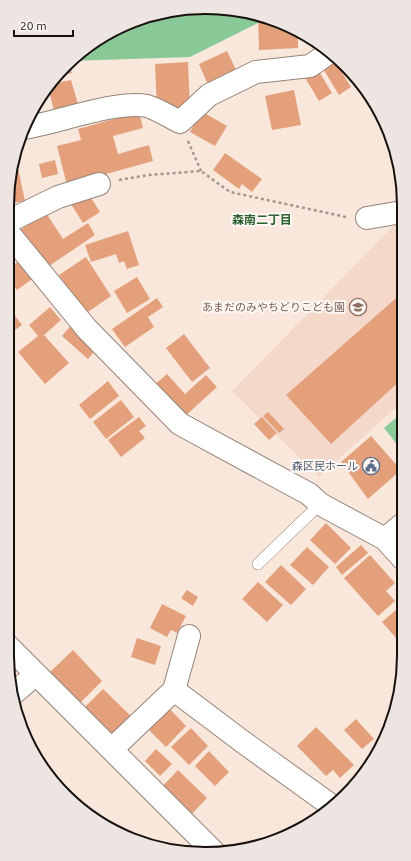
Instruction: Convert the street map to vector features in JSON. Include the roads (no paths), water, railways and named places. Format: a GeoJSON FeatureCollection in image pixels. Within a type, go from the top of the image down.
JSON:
{"type":"FeatureCollection","features":[{"type":"Feature","properties":{"kind":"street"},"geometry":{"type":"LineString","coordinates":[[32,126],[114,106],[147,106],[180,122],[209,96],[256,72],[310,66],[324,56]]}},
{"type":"Feature","properties":{"kind":"street"},"geometry":{"type":"LineString","coordinates":[[14,219],[58,197],[99,184]]}},
{"type":"Feature","properties":{"kind":"street"},"geometry":{"type":"LineString","coordinates":[[367,218],[397,213]]}},
{"type":"Feature","properties":{"kind":"street"},"geometry":{"type":"LineString","coordinates":[[14,240],[87,329],[180,424],[309,494],[320,504],[385,539],[397,552]]}},
{"type":"Feature","properties":{"kind":"street"},"geometry":{"type":"LineString","coordinates":[[385,539],[397,529]]}},
{"type":"Feature","properties":{"kind":"street"},"geometry":{"type":"LineString","coordinates":[[112,749],[174,690],[189,636]]}},
{"type":"Feature","properties":{"kind":"street"},"geometry":{"type":"LineString","coordinates":[[14,652],[209,847]]}},
{"type":"Feature","properties":{"kind":"street"},"geometry":{"type":"LineString","coordinates":[[18,690],[36,674]]}},
{"type":"Feature","properties":{"kind":"street"},"geometry":{"type":"LineString","coordinates":[[174,690],[327,803]]}},
{"type":"Feature","properties":{"kind":"lane"},"geometry":{"type":"LineString","coordinates":[[258,564],[320,504]]}},
{"type":"Feature","properties":{"kind":"place","name":"あまだのみやちどりこども園"},"geometry":{"type":"Point","coordinates":[358,307]}},
{"type":"Feature","properties":{"kind":"place","name":"森区民ホール"},"geometry":{"type":"Point","coordinates":[371,466]}},
{"type":"Feature","properties":{"kind":"district","name":"森南二丁目"},"geometry":{"type":"Point","coordinates":[262,220]}}]}
